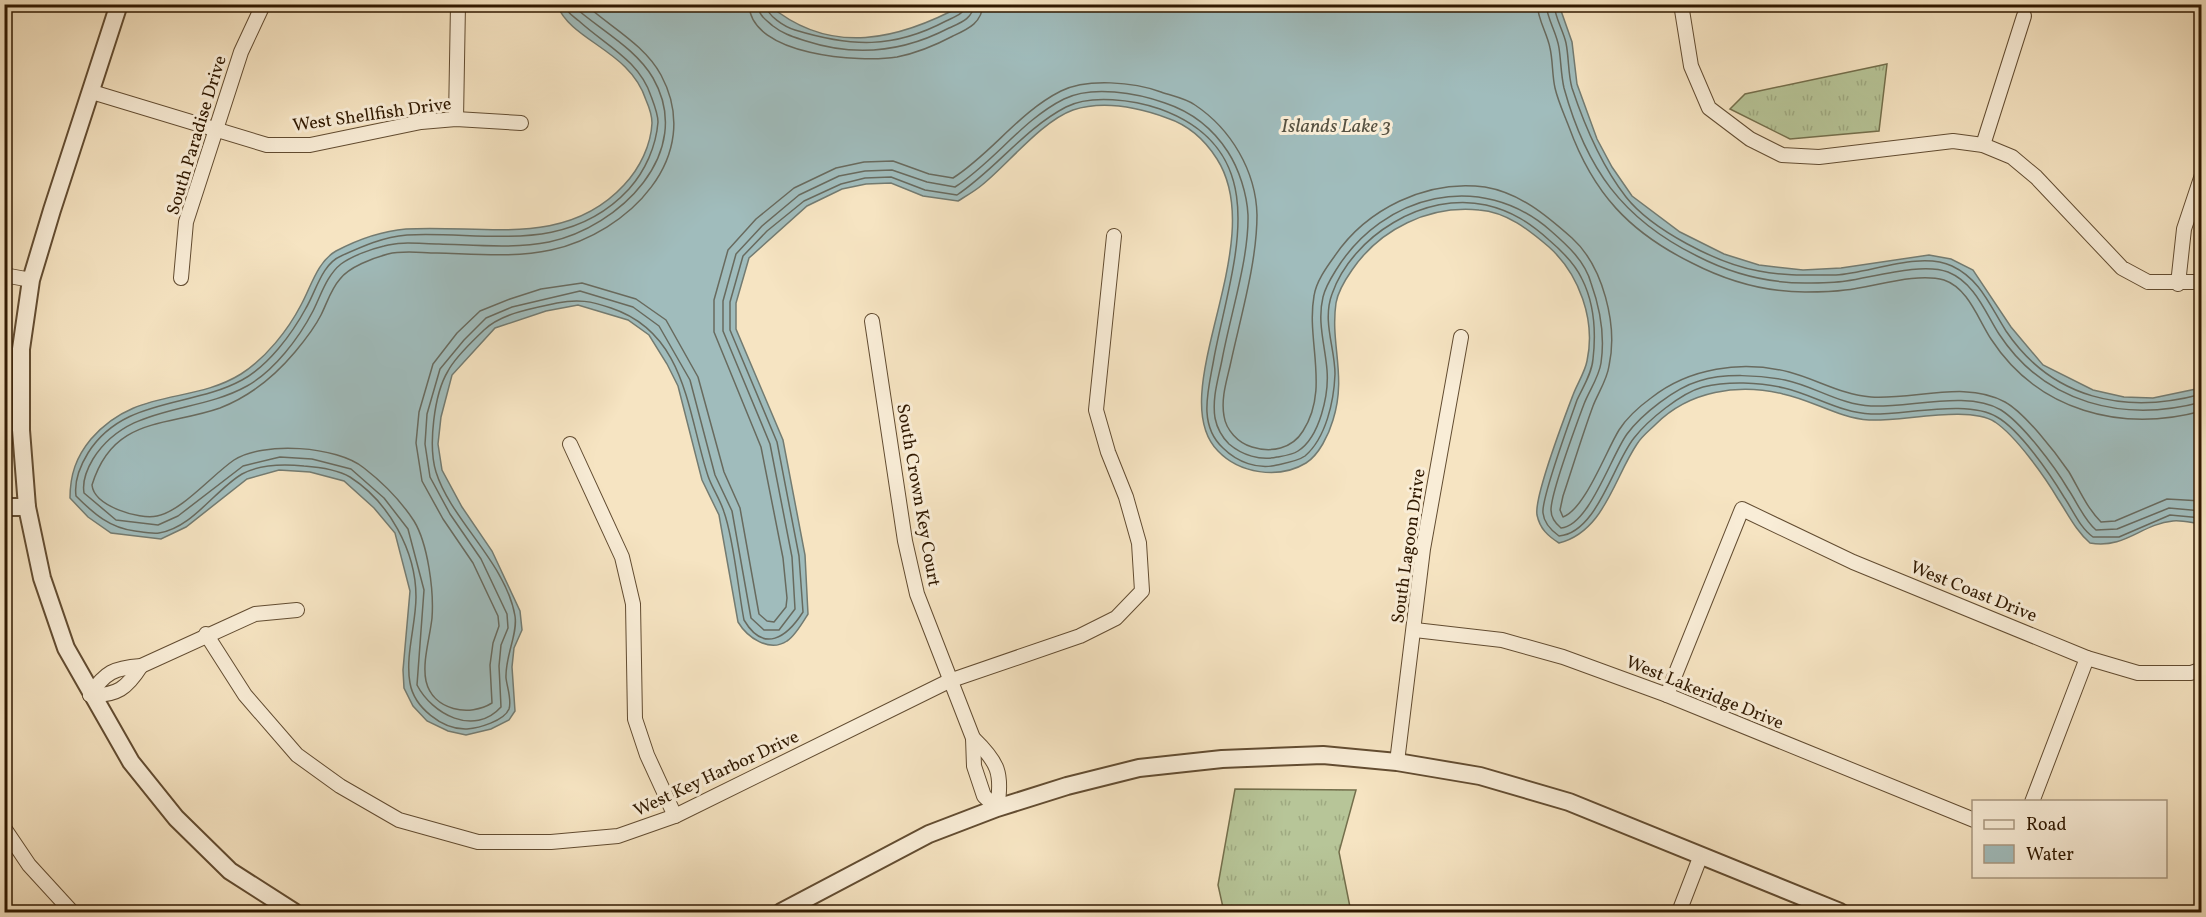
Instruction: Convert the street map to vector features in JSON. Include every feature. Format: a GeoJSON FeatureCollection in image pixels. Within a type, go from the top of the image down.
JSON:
{"type":"FeatureCollection","features":[{"type":"Feature","properties":{"kind":"street"},"geometry":{"type":"LineString","coordinates":[[120,4],[52,210],[32,280],[21,349],[21,430],[27,507],[42,578],[66,648],[90,695],[131,762],[176,818],[231,871],[294,912]]}},
{"type":"Feature","properties":{"kind":"street"},"geometry":{"type":"LineString","coordinates":[[456,119],[458,4]]}},
{"type":"Feature","properties":{"kind":"street"},"geometry":{"type":"LineString","coordinates":[[1681,4],[1691,66],[1709,108],[1750,139],[1782,155],[1819,157],[1953,141],[1983,145],[2012,157],[2036,177],[2122,268],[2148,282],[2178,284],[2202,282]]}},
{"type":"Feature","properties":{"kind":"street","name":"South Paradise Drive"},"geometry":{"type":"LineString","coordinates":[[181,278],[186,222],[241,52],[262,7]]}},
{"type":"Feature","properties":{"kind":"street"},"geometry":{"type":"LineString","coordinates":[[1983,145],[2024,16]]}},
{"type":"Feature","properties":{"kind":"street","name":"West Shellfish Drive"},"geometry":{"type":"LineString","coordinates":[[92,92],[214,131],[267,145],[310,145],[421,122],[456,119],[521,123]]}},
{"type":"Feature","properties":{"kind":"street"},"geometry":{"type":"LineString","coordinates":[[2178,284],[2184,229],[2202,175]]}},
{"type":"Feature","properties":{"kind":"street","name":"West Key Harbor Drive"},"geometry":{"type":"LineString","coordinates":[[206,634],[245,695],[297,755],[340,786],[399,820],[478,842],[551,842],[618,836],[675,816],[950,681],[1080,636],[1116,618],[1142,591],[1138,543],[1126,497],[1108,452],[1096,410],[1114,236]]}},
{"type":"Feature","properties":{"kind":"street"},"geometry":{"type":"LineString","coordinates":[[4,275],[32,280]]}},
{"type":"Feature","properties":{"kind":"street","name":"South Crown Key Court"},"geometry":{"type":"LineString","coordinates":[[872,321],[905,541],[917,594],[973,738],[974,766],[984,796],[997,808]]}},
{"type":"Feature","properties":{"kind":"street","name":"South Lagoon Drive"},"geometry":{"type":"LineString","coordinates":[[1396,762],[1415,630],[1423,549],[1461,337]]}},
{"type":"Feature","properties":{"kind":"street"},"geometry":{"type":"LineString","coordinates":[[570,444],[622,557],[633,604],[635,719],[647,755],[675,816]]}},
{"type":"Feature","properties":{"kind":"street"},"geometry":{"type":"LineString","coordinates":[[4,507],[27,507]]}},
{"type":"Feature","properties":{"kind":"street","name":"West Coast Drive"},"geometry":{"type":"LineString","coordinates":[[1666,695],[1742,509],[1854,561],[2087,658],[2138,673],[2191,673],[2202,669]]}},
{"type":"Feature","properties":{"kind":"street"},"geometry":{"type":"LineString","coordinates":[[90,695],[102,678],[121,668],[141,666],[206,634],[255,614],[297,610]]}},
{"type":"Feature","properties":{"kind":"street","name":"West Lakeridge Drive"},"geometry":{"type":"LineString","coordinates":[[1415,630],[1502,640],[1563,657],[1666,695],[1972,819]]}},
{"type":"Feature","properties":{"kind":"street"},"geometry":{"type":"LineString","coordinates":[[2032,800],[2087,658]]}},
{"type":"Feature","properties":{"kind":"street","name":"South Crown Key Court"},"geometry":{"type":"LineString","coordinates":[[973,738],[993,757],[1002,783],[997,808]]}},
{"type":"Feature","properties":{"kind":"street"},"geometry":{"type":"LineString","coordinates":[[781,912],[929,834],[997,808],[1138,768],[1222,759],[1323,755],[1396,762],[1480,776],[1569,802],[1840,912]]}},
{"type":"Feature","properties":{"kind":"street"},"geometry":{"type":"LineString","coordinates":[[4,828],[29,865],[72,912]]}},
{"type":"Feature","properties":{"kind":"street"},"geometry":{"type":"LineString","coordinates":[[1679,912],[1701,855]]}},
{"type":"Feature","properties":{"kind":"green space"},"geometry":{"type":"Polygon","coordinates":[[[1887,64],[1879,131],[1790,139],[1730,109],[1745,94],[1887,64]]]}},
{"type":"Feature","properties":{"kind":"green space"},"geometry":{"type":"Polygon","coordinates":[[[1235,789],[1356,790],[1339,852],[1351,912],[1224,912],[1218,885],[1235,789]]]}},
{"type":"Feature","properties":{"kind":"water","name":"Islands Lake 3"},"geometry":{"type":"Polygon","coordinates":[[[965,4],[1559,5],[1572,42],[1577,84],[1597,139],[1612,167],[1632,196],[1680,232],[1724,254],[1759,265],[1803,270],[1841,268],[1929,255],[1951,259],[1973,270],[2011,327],[2043,365],[2093,390],[2124,397],[2153,398],[2201,388],[2201,524],[2173,521],[2162,523],[2114,543],[2090,543],[2076,528],[2030,458],[1995,422],[1983,417],[1952,414],[1883,420],[1858,419],[1794,397],[1749,389],[1715,392],[1683,404],[1669,413],[1639,441],[1606,502],[1587,528],[1559,543],[1542,528],[1538,520],[1537,506],[1557,437],[1586,365],[1589,345],[1587,314],[1577,284],[1560,258],[1549,247],[1508,218],[1479,210],[1460,209],[1424,216],[1391,232],[1363,255],[1344,282],[1336,303],[1335,332],[1339,389],[1333,420],[1323,444],[1306,463],[1283,471],[1259,472],[1237,465],[1218,451],[1204,426],[1202,393],[1207,356],[1226,274],[1232,232],[1230,194],[1217,159],[1195,134],[1175,121],[1156,114],[1108,105],[1073,110],[1049,123],[982,185],[958,201],[923,196],[891,183],[866,184],[842,189],[807,206],[749,258],[736,303],[736,329],[783,440],[805,555],[808,614],[793,636],[780,644],[759,642],[738,622],[719,515],[702,480],[678,386],[667,364],[649,335],[628,320],[578,305],[546,311],[495,328],[452,375],[441,417],[438,444],[442,470],[462,507],[492,551],[520,611],[522,630],[514,648],[512,667],[515,711],[509,720],[491,729],[466,735],[448,731],[427,721],[413,706],[404,688],[403,670],[410,591],[395,533],[374,508],[344,481],[310,472],[279,470],[247,479],[186,527],[161,539],[111,533],[88,517],[70,498],[71,482],[81,453],[91,439],[108,423],[126,411],[145,404],[203,390],[222,384],[241,374],[268,352],[283,334],[301,305],[319,268],[336,251],[352,243],[397,230],[435,228],[493,230],[549,226],[576,218],[601,205],[624,185],[640,164],[647,148],[652,123],[648,105],[638,83],[627,69],[564,18],[557,5],[769,5],[793,21],[816,32],[841,37],[866,37],[890,34],[915,27],[965,4]]]}}]}
